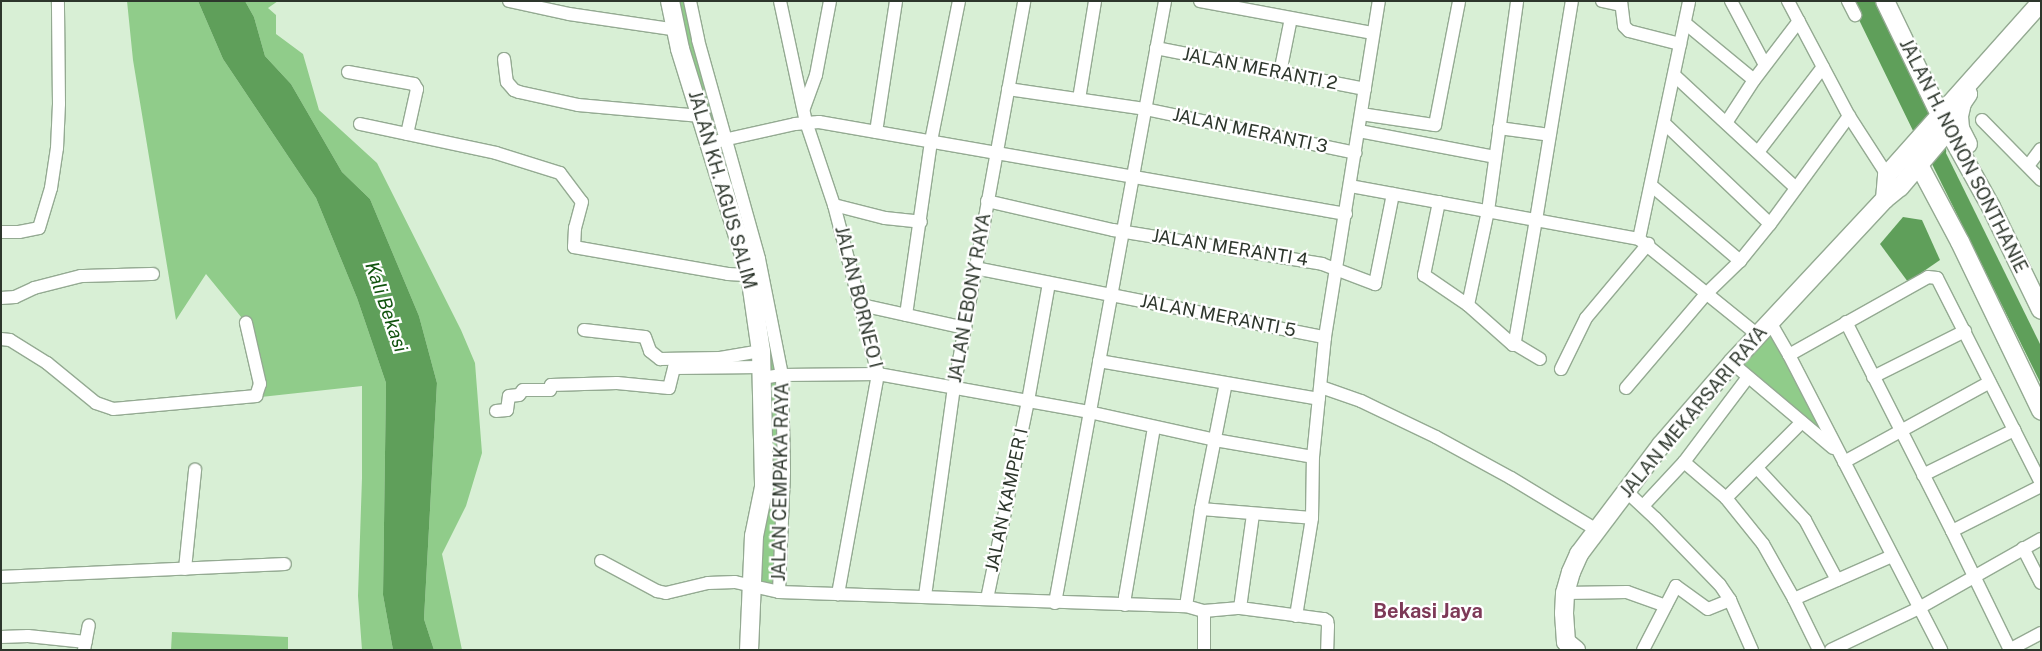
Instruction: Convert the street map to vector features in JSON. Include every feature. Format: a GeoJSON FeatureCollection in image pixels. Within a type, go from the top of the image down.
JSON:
{"type":"FeatureCollection","features":[{"type":"Feature","properties":{"kind":"street"},"geometry":{"type":"LineString","coordinates":[[1,232],[19,232],[39,228],[48,198],[57,148],[59,104],[58,1]]}},
{"type":"Feature","properties":{"kind":"street"},"geometry":{"type":"LineString","coordinates":[[510,1],[570,8],[677,30]]}},
{"type":"Feature","properties":{"kind":"street","name":"JALAN KH. AGUS SALIM"},"geometry":{"type":"LineString","coordinates":[[670,1],[680,49],[750,275],[762,365],[764,487],[754,536],[749,650]]}},
{"type":"Feature","properties":{"kind":"street","name":"JALAN CEMPAKA RAYA"},"geometry":{"type":"LineString","coordinates":[[690,1],[698,40],[759,259],[782,375],[784,472],[779,592]]}},
{"type":"Feature","properties":{"kind":"street","name":"JALAN BORNEO I"},"geometry":{"type":"LineString","coordinates":[[780,1],[806,122],[834,205],[878,374],[838,594]]}},
{"type":"Feature","properties":{"kind":"street"},"geometry":{"type":"LineString","coordinates":[[804,108],[816,75],[830,1]]}},
{"type":"Feature","properties":{"kind":"street"},"geometry":{"type":"LineString","coordinates":[[876,132],[896,1]]}},
{"type":"Feature","properties":{"kind":"street"},"geometry":{"type":"LineString","coordinates":[[906,315],[921,222],[931,141],[959,1]]}},
{"type":"Feature","properties":{"kind":"street","name":"JALAN EBONY RAYA"},"geometry":{"type":"LineString","coordinates":[[925,596],[954,388],[1024,1]]}},
{"type":"Feature","properties":{"kind":"street"},"geometry":{"type":"LineString","coordinates":[[1079,99],[1095,1]]}},
{"type":"Feature","properties":{"kind":"street"},"geometry":{"type":"LineString","coordinates":[[1055,603],[1165,1]]}},
{"type":"Feature","properties":{"kind":"street"},"geometry":{"type":"LineString","coordinates":[[1200,1],[1373,33]]}},
{"type":"Feature","properties":{"kind":"street"},"geometry":{"type":"LineString","coordinates":[[1296,616],[1312,518],[1313,457],[1325,337],[1379,1]]}},
{"type":"Feature","properties":{"kind":"street"},"geometry":{"type":"LineString","coordinates":[[1361,114],[1435,125],[1459,1]]}},
{"type":"Feature","properties":{"kind":"street"},"geometry":{"type":"LineString","coordinates":[[1468,305],[1488,211],[1517,1]]}},
{"type":"Feature","properties":{"kind":"street"},"geometry":{"type":"LineString","coordinates":[[1515,344],[1572,1]]}},
{"type":"Feature","properties":{"kind":"street"},"geometry":{"type":"LineString","coordinates":[[1602,1],[1621,3],[1624,26],[1629,31],[1680,44]]}},
{"type":"Feature","properties":{"kind":"street"},"geometry":{"type":"LineString","coordinates":[[1561,369],[1586,318],[1643,242],[1664,123],[1689,1]]}},
{"type":"Feature","properties":{"kind":"street"},"geometry":{"type":"LineString","coordinates":[[1731,1],[1765,65]]}},
{"type":"Feature","properties":{"kind":"street"},"geometry":{"type":"LineString","coordinates":[[1788,1],[1849,116],[1889,173]]}},
{"type":"Feature","properties":{"kind":"street"},"geometry":{"type":"LineString","coordinates":[[1848,1],[1854,15]]}},
{"type":"Feature","properties":{"kind":"street","name":"JALAN H. NONON SONTHANIE"},"geometry":{"type":"LineString","coordinates":[[1885,1],[1942,126],[1991,206],[2041,310]]}},
{"type":"Feature","properties":{"kind":"street"},"geometry":{"type":"LineString","coordinates":[[1885,199],[1889,173],[1942,126],[1978,74],[2041,2]]}},
{"type":"Feature","properties":{"kind":"street"},"geometry":{"type":"LineString","coordinates":[[1280,73],[1290,18]]}},
{"type":"Feature","properties":{"kind":"street"},"geometry":{"type":"LineString","coordinates":[[1726,123],[1754,80],[1799,21]]}},
{"type":"Feature","properties":{"kind":"street"},"geometry":{"type":"LineString","coordinates":[[1685,23],[1754,80]]}},
{"type":"Feature","properties":{"kind":"street","name":"JALAN MERANTI 2"},"geometry":{"type":"LineString","coordinates":[[1156,48],[1365,89]]}},
{"type":"Feature","properties":{"kind":"street"},"geometry":{"type":"LineString","coordinates":[[504,59],[507,82],[514,90],[520,92],[578,105],[701,116]]}},
{"type":"Feature","properties":{"kind":"street"},"geometry":{"type":"LineString","coordinates":[[1758,152],[1823,67]]}},
{"type":"Feature","properties":{"kind":"street"},"geometry":{"type":"LineString","coordinates":[[348,72],[414,84],[417,88],[407,134]]}},
{"type":"Feature","properties":{"kind":"street"},"geometry":{"type":"LineString","coordinates":[[1978,74],[1975,85],[1962,103],[1959,116],[1960,128],[1982,172],[1991,206]]}},
{"type":"Feature","properties":{"kind":"street"},"geometry":{"type":"LineString","coordinates":[[1674,75],[1796,188]]}},
{"type":"Feature","properties":{"kind":"street","name":"JALAN MERANTI 3"},"geometry":{"type":"LineString","coordinates":[[1008,89],[1145,109],[1355,153]]}},
{"type":"Feature","properties":{"kind":"street"},"geometry":{"type":"LineString","coordinates":[[1626,388],[1706,294],[1740,261],[1770,224],[1849,116]]}},
{"type":"Feature","properties":{"kind":"street"},"geometry":{"type":"LineString","coordinates":[[1982,120],[2041,180]]}},
{"type":"Feature","properties":{"kind":"street"},"geometry":{"type":"LineString","coordinates":[[709,145],[726,139],[806,122],[931,141],[1346,214]]}},
{"type":"Feature","properties":{"kind":"street"},"geometry":{"type":"LineString","coordinates":[[1664,123],[1770,224]]}},
{"type":"Feature","properties":{"kind":"street"},"geometry":{"type":"LineString","coordinates":[[360,124],[496,152],[560,173],[582,202],[575,228],[574,247],[720,273],[750,275]]}},
{"type":"Feature","properties":{"kind":"street","name":"JALAN MEKARSARI RAYA"},"geometry":{"type":"LineString","coordinates":[[1567,648],[1564,613],[1565,593],[1575,562],[1597,530],[1660,446],[1732,363],[1919,165],[1942,126]]}},
{"type":"Feature","properties":{"kind":"street"},"geometry":{"type":"LineString","coordinates":[[1499,128],[1550,135]]}},
{"type":"Feature","properties":{"kind":"street"},"geometry":{"type":"LineString","coordinates":[[1359,131],[1495,157]]}},
{"type":"Feature","properties":{"kind":"street"},"geometry":{"type":"LineString","coordinates":[[2028,166],[2041,149]]}},
{"type":"Feature","properties":{"kind":"street"},"geometry":{"type":"LineString","coordinates":[[1919,165],[1960,242],[2041,410]]}},
{"type":"Feature","properties":{"kind":"street"},"geometry":{"type":"LineString","coordinates":[[1350,186],[1536,220],[1643,242],[1758,334]]}},
{"type":"Feature","properties":{"kind":"street"},"geometry":{"type":"LineString","coordinates":[[1652,186],[1740,261]]}},
{"type":"Feature","properties":{"kind":"street","name":"JALAN MERANTI 4"},"geometry":{"type":"LineString","coordinates":[[988,201],[1123,231],[1337,268],[1375,284],[1393,194]]}},
{"type":"Feature","properties":{"kind":"street"},"geometry":{"type":"LineString","coordinates":[[1439,202],[1424,275],[1468,305],[1510,345],[1515,344],[1540,359]]}},
{"type":"Feature","properties":{"kind":"street"},"geometry":{"type":"LineString","coordinates":[[834,205],[885,218],[921,222]]}},
{"type":"Feature","properties":{"kind":"street","name":"JALAN MERANTI 5"},"geometry":{"type":"LineString","coordinates":[[976,268],[1325,337]]}},
{"type":"Feature","properties":{"kind":"street"},"geometry":{"type":"LineString","coordinates":[[1,298],[14,297],[34,288],[88,275],[153,274]]}},
{"type":"Feature","properties":{"kind":"street"},"geometry":{"type":"LineString","coordinates":[[1789,355],[1932,276],[1937,278],[2041,484],[1952,530]]}},
{"type":"Feature","properties":{"kind":"street","name":"JALAN KAMPER I"},"geometry":{"type":"LineString","coordinates":[[987,598],[1028,401],[1049,283]]}},
{"type":"Feature","properties":{"kind":"street"},"geometry":{"type":"LineString","coordinates":[[861,305],[965,328]]}},
{"type":"Feature","properties":{"kind":"street"},"geometry":{"type":"LineString","coordinates":[[1770,322],[1789,355],[1941,650]]}},
{"type":"Feature","properties":{"kind":"street"},"geometry":{"type":"LineString","coordinates":[[1846,322],[1952,530],[2009,650],[2041,633]]}},
{"type":"Feature","properties":{"kind":"street"},"geometry":{"type":"LineString","coordinates":[[1,339],[10,340],[47,363],[96,403],[113,409],[256,396],[260,384],[246,323]]}},
{"type":"Feature","properties":{"kind":"street"},"geometry":{"type":"LineString","coordinates":[[584,330],[645,337],[650,351],[660,359],[720,358],[762,365],[782,375],[878,374],[1089,412],[1215,440],[1313,457]]}},
{"type":"Feature","properties":{"kind":"street"},"geometry":{"type":"LineString","coordinates":[[1873,377],[1965,331]]}},
{"type":"Feature","properties":{"kind":"street"},"geometry":{"type":"LineString","coordinates":[[1099,361],[1226,383],[1320,393],[1361,401],[1436,437],[1511,478],[1597,530]]}},
{"type":"Feature","properties":{"kind":"street"},"geometry":{"type":"LineString","coordinates":[[1732,363],[1840,456]]}},
{"type":"Feature","properties":{"kind":"street"},"geometry":{"type":"LineString","coordinates":[[496,411],[507,410],[509,396],[519,395],[523,390],[550,390],[551,385],[617,383],[669,388],[674,368],[762,365]]}},
{"type":"Feature","properties":{"kind":"street"},"geometry":{"type":"LineString","coordinates":[[1643,506],[1684,462],[1748,377]]}},
{"type":"Feature","properties":{"kind":"street"},"geometry":{"type":"LineString","coordinates":[[1840,456],[1901,431],[1990,382]]}},
{"type":"Feature","properties":{"kind":"street"},"geometry":{"type":"LineString","coordinates":[[1186,606],[1201,509],[1226,383]]}},
{"type":"Feature","properties":{"kind":"street"},"geometry":{"type":"LineString","coordinates":[[1726,498],[1802,422]]}},
{"type":"Feature","properties":{"kind":"street"},"geometry":{"type":"LineString","coordinates":[[1125,605],[1154,427]]}},
{"type":"Feature","properties":{"kind":"street"},"geometry":{"type":"LineString","coordinates":[[1923,475],[2014,430]]}},
{"type":"Feature","properties":{"kind":"street"},"geometry":{"type":"LineString","coordinates":[[1684,462],[1726,498],[1763,544],[1794,599],[1819,650]]}},
{"type":"Feature","properties":{"kind":"street"},"geometry":{"type":"LineString","coordinates":[[1757,468],[1805,520],[1837,580]]}},
{"type":"Feature","properties":{"kind":"street"},"geometry":{"type":"LineString","coordinates":[[185,569],[195,470]]}},
{"type":"Feature","properties":{"kind":"street"},"geometry":{"type":"LineString","coordinates":[[1626,491],[1720,585],[1730,600],[1752,650]]}},
{"type":"Feature","properties":{"kind":"street"},"geometry":{"type":"LineString","coordinates":[[1201,509],[1312,518]]}},
{"type":"Feature","properties":{"kind":"street"},"geometry":{"type":"LineString","coordinates":[[1240,608],[1253,514]]}},
{"type":"Feature","properties":{"kind":"street"},"geometry":{"type":"LineString","coordinates":[[1831,650],[1919,608],[2041,539]]}},
{"type":"Feature","properties":{"kind":"street"},"geometry":{"type":"LineString","coordinates":[[2023,548],[2041,583]]}},
{"type":"Feature","properties":{"kind":"street"},"geometry":{"type":"LineString","coordinates":[[1794,599],[1892,556]]}},
{"type":"Feature","properties":{"kind":"street"},"geometry":{"type":"LineString","coordinates":[[601,561],[657,591],[666,593],[708,583],[735,582],[779,592],[987,598],[1055,603],[1186,606],[1204,611],[1240,608],[1327,621],[1327,650]]}},
{"type":"Feature","properties":{"kind":"street"},"geometry":{"type":"LineString","coordinates":[[1,577],[285,564]]}},
{"type":"Feature","properties":{"kind":"street"},"geometry":{"type":"LineString","coordinates":[[1643,650],[1676,586],[1706,608],[1713,608],[1730,600]]}},
{"type":"Feature","properties":{"kind":"street"},"geometry":{"type":"LineString","coordinates":[[1565,593],[1627,592],[1666,606]]}},
{"type":"Feature","properties":{"kind":"street"},"geometry":{"type":"LineString","coordinates":[[1204,611],[1204,650]]}},
{"type":"Feature","properties":{"kind":"street"},"geometry":{"type":"LineString","coordinates":[[1,637],[28,636],[85,646],[89,625]]}},
{"type":"Feature","properties":{"kind":"shaded area"},"geometry":{"type":"Polygon","coordinates":[[[127,1],[198,1],[223,59],[316,198],[357,298],[386,383],[383,595],[393,650],[362,650],[358,596],[362,478],[362,386],[252,398],[256,396],[246,323],[206,274],[176,320],[133,60],[127,1]]]}},
{"type":"Feature","properties":{"kind":"shaded area"},"geometry":{"type":"Polygon","coordinates":[[[245,1],[278,1],[268,8],[276,15],[276,34],[303,54],[319,110],[377,163],[461,330],[475,363],[482,453],[466,506],[442,554],[462,650],[434,650],[424,619],[437,383],[419,316],[370,199],[342,172],[291,84],[265,56],[254,17],[245,1]]]}},
{"type":"Feature","properties":{"kind":"shaded area"},"geometry":{"type":"Polygon","coordinates":[[[670,1],[690,1],[782,375],[779,592],[753,587],[761,351],[670,1]]]}},
{"type":"Feature","properties":{"kind":"shaded area"},"geometry":{"type":"Polygon","coordinates":[[[1770,322],[1837,451],[1732,363],[1770,322]]]}},
{"type":"Feature","properties":{"kind":"shaded area"},"geometry":{"type":"Polygon","coordinates":[[[172,632],[288,637],[288,650],[171,650],[172,632]]]}},
{"type":"Feature","properties":{"kind":"water","name":"Kali Bekasi"},"geometry":{"type":"Polygon","coordinates":[[[198,1],[245,1],[254,17],[265,56],[291,84],[342,172],[370,199],[419,316],[437,383],[424,619],[434,650],[393,650],[383,595],[386,383],[357,298],[316,198],[223,59],[198,1]]]}},
{"type":"Feature","properties":{"kind":"water"},"geometry":{"type":"Polygon","coordinates":[[[1943,147],[2041,346],[2041,384],[1931,162],[1943,147]]]}},
{"type":"Feature","properties":{"kind":"water"},"geometry":{"type":"Polygon","coordinates":[[[1903,217],[1922,220],[1940,260],[1908,282],[1880,244],[1903,217]]]}},
{"type":"Feature","properties":{"kind":"waterway"},"geometry":{"type":"LineString","coordinates":[[1862,1],[1935,151]]}},
{"type":"Feature","properties":{"kind":"district","name":"Bekasi Jaya"},"geometry":{"type":"Point","coordinates":[1428,611]}}]}
